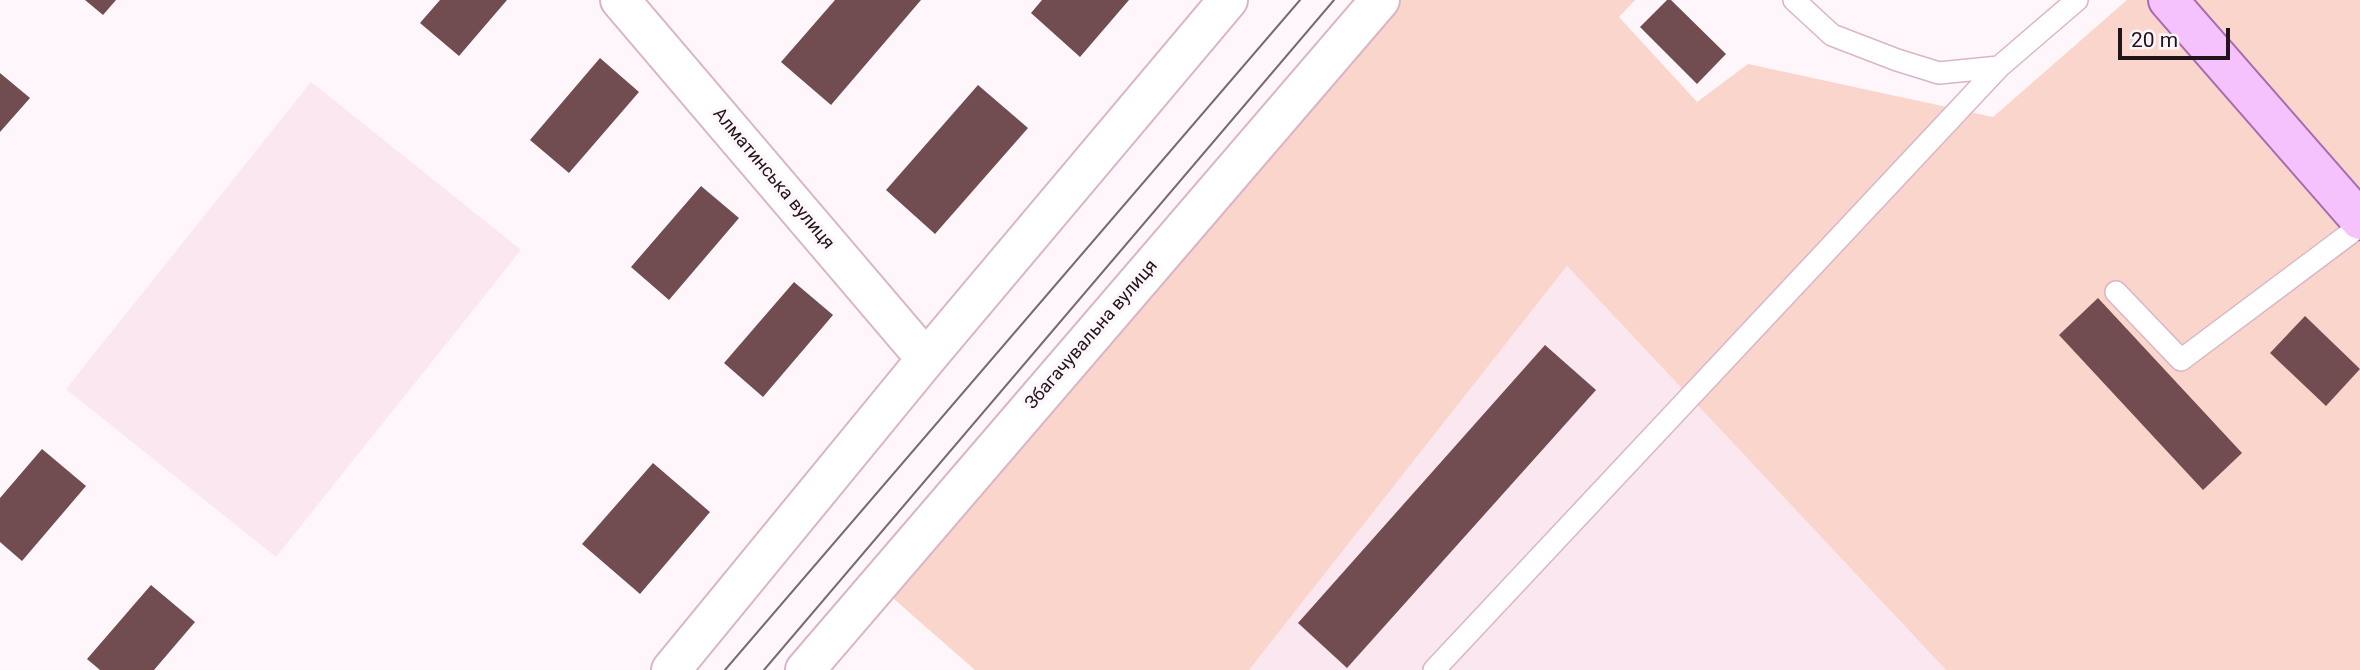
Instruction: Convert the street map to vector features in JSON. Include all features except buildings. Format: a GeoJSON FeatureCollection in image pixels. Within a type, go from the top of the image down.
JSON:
{"type":"FeatureCollection","features":[{"type":"Feature","properties":{"kind":"main road"},"geometry":{"type":"LineString","coordinates":[[2168,0],[2360,220]]}},
{"type":"Feature","properties":{"kind":"street","name":"Алматинська вулиця"},"geometry":{"type":"LineString","coordinates":[[620,0],[926,359]]}},
{"type":"Feature","properties":{"kind":"street"},"geometry":{"type":"LineString","coordinates":[[671,670],[926,359],[1228,0]]}},
{"type":"Feature","properties":{"kind":"street","name":"Збагачувальна вулиця"},"geometry":{"type":"LineString","coordinates":[[806,670],[1380,0]]}},
{"type":"Feature","properties":{"kind":"lane"},"geometry":{"type":"LineString","coordinates":[[1794,0],[1832,35],[1897,60],[1939,73],[1999,67]]}},
{"type":"Feature","properties":{"kind":"lane"},"geometry":{"type":"LineString","coordinates":[[1434,670],[1999,67],[2077,0]]}},
{"type":"Feature","properties":{"kind":"lane"},"geometry":{"type":"LineString","coordinates":[[2116,292],[2181,360],[2360,226]]}},
{"type":"Feature","properties":{"kind":"shaded area"},"geometry":{"type":"Polygon","coordinates":[[[1380,0],[1635,0],[1619,17],[1697,102],[1748,64],[1993,117],[2127,0],[2360,0],[2360,670],[1946,670],[1567,266],[1249,670],[975,670],[878,585],[1380,0]]]}},
{"type":"Feature","properties":{"kind":"shaded area"},"geometry":{"type":"Polygon","coordinates":[[[311,82],[521,250],[276,557],[66,389],[311,82]]]}},
{"type":"Feature","properties":{"kind":"shaded area"},"geometry":{"type":"Polygon","coordinates":[[[1567,266],[1946,670],[1249,670],[1567,266]]]}},
{"type":"Feature","properties":{"kind":"tram line"},"geometry":{"type":"LineString","coordinates":[[725,670],[1300,0]]}},
{"type":"Feature","properties":{"kind":"tram line"},"geometry":{"type":"LineString","coordinates":[[764,670],[1334,0]]}}]}
